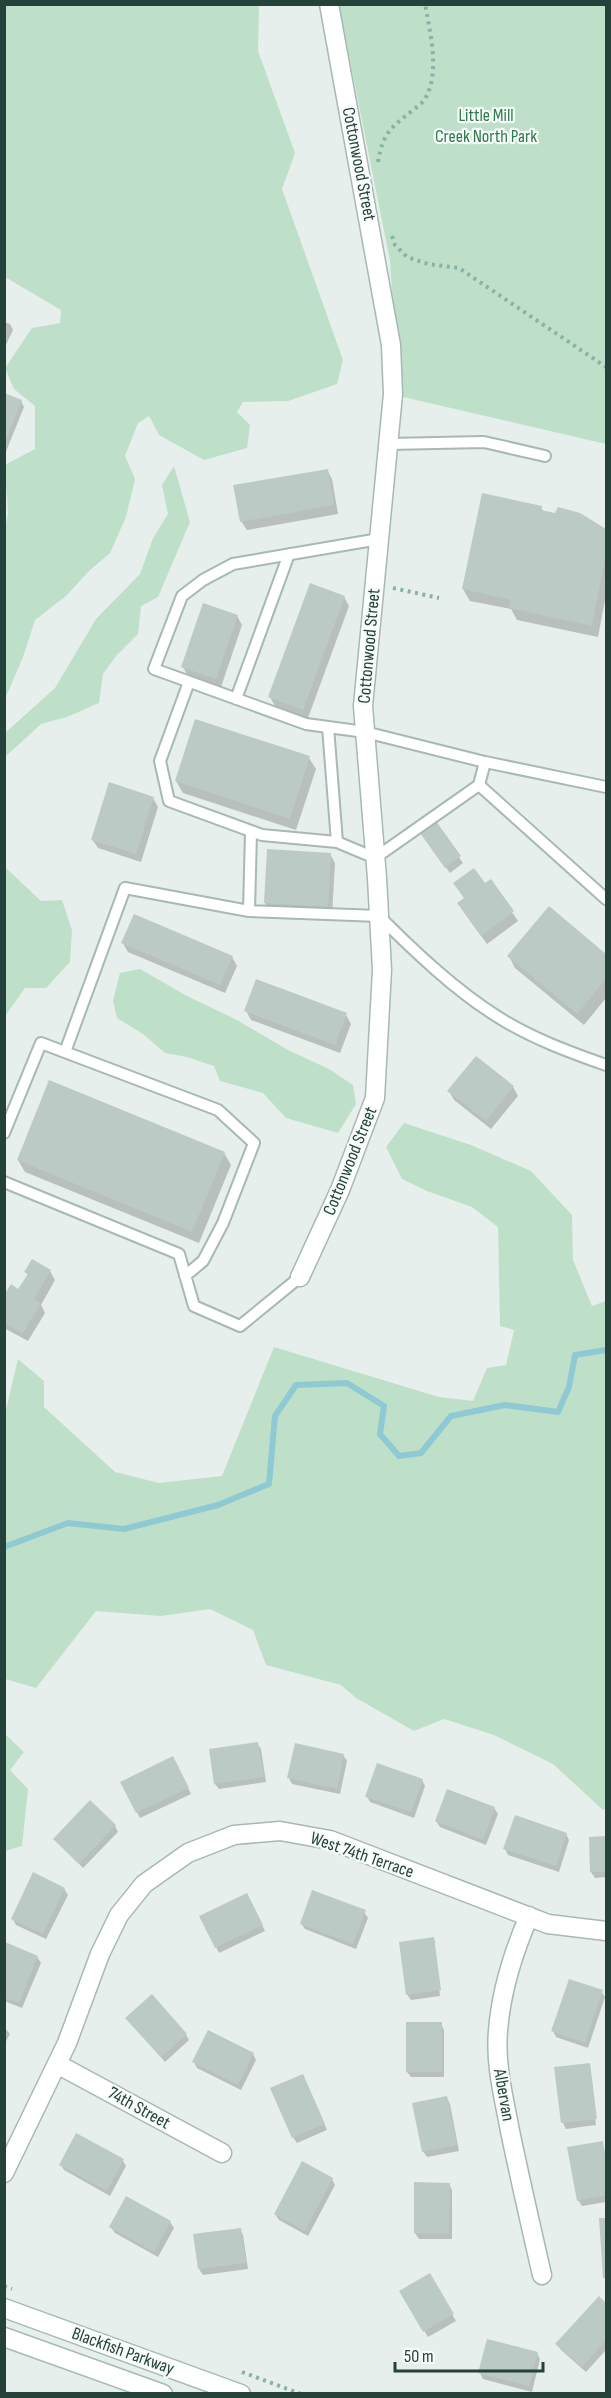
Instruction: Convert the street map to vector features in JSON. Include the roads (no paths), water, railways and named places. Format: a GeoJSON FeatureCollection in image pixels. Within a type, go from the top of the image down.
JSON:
{"type":"FeatureCollection","features":[{"type":"Feature","properties":{"kind":"street","name":"Cottonwood Street"},"geometry":{"type":"LineString","coordinates":[[300,1277],[340,1190],[375,1098],[382,970],[363,706],[393,394],[391,345],[329,4]]}},
{"type":"Feature","properties":{"kind":"street","name":"West 74th Terrace"},"geometry":{"type":"LineString","coordinates":[[4,2172],[67,2043],[100,1954],[119,1915],[144,1884],[188,1853],[234,1835],[280,1831],[330,1840],[548,1924],[606,1931]]}},
{"type":"Feature","properties":{"kind":"street","name":"Albervan"},"geometry":{"type":"LineString","coordinates":[[529,1916],[516,1946],[504,1988],[498,2032],[498,2068],[524,2200],[542,2275]]}},
{"type":"Feature","properties":{"kind":"street","name":"74th Street"},"geometry":{"type":"LineString","coordinates":[[57,2064],[222,2153]]}},
{"type":"Feature","properties":{"kind":"street","name":"Blackfish Parkway"},"geometry":{"type":"LineString","coordinates":[[4,2308],[241,2394]]}},
{"type":"Feature","properties":{"kind":"street","name":"Blackfish Parkway"},"geometry":{"type":"LineString","coordinates":[[4,2337],[164,2394]]}},
{"type":"Feature","properties":{"kind":"lane"},"geometry":{"type":"LineString","coordinates":[[388,444],[484,442],[546,456]]}},
{"type":"Feature","properties":{"kind":"lane"},"geometry":{"type":"LineString","coordinates":[[379,538],[233,564],[203,580],[182,596],[154,669],[306,724],[365,732],[485,762],[606,787]]}},
{"type":"Feature","properties":{"kind":"lane"},"geometry":{"type":"LineString","coordinates":[[236,699],[289,554]]}},
{"type":"Feature","properties":{"kind":"lane"},"geometry":{"type":"LineString","coordinates":[[189,682],[160,761],[169,801],[262,835],[337,842],[375,858],[479,785],[485,762]]}},
{"type":"Feature","properties":{"kind":"lane"},"geometry":{"type":"LineString","coordinates":[[328,727],[337,842]]}},
{"type":"Feature","properties":{"kind":"lane"},"geometry":{"type":"LineString","coordinates":[[479,785],[606,899]]}},
{"type":"Feature","properties":{"kind":"lane"},"geometry":{"type":"LineString","coordinates":[[249,911],[252,832]]}},
{"type":"Feature","properties":{"kind":"lane"},"geometry":{"type":"LineString","coordinates":[[65,1052],[125,888],[249,911],[379,916],[413,950],[498,1017],[564,1050],[606,1065]]}},
{"type":"Feature","properties":{"kind":"lane"},"geometry":{"type":"LineString","coordinates":[[4,1133],[41,1043],[218,1110],[254,1143],[223,1223],[203,1262],[185,1276]]}},
{"type":"Feature","properties":{"kind":"lane"},"geometry":{"type":"LineString","coordinates":[[4,1182],[179,1254],[194,1306],[240,1326],[300,1277]]}},
{"type":"Feature","properties":{"kind":"waterway"},"geometry":{"type":"LineString","coordinates":[[4,1547],[68,1523],[124,1529],[218,1505],[269,1484],[275,1416],[296,1385],[347,1383],[384,1406],[380,1434],[399,1456],[421,1453],[451,1416],[505,1405],[558,1412],[569,1387],[575,1355],[606,1350]]}},
{"type":"Feature","properties":{"kind":"park label","name":"Little Mill Creek North Park"},"geometry":{"type":"Point","coordinates":[486,125]}}]}
